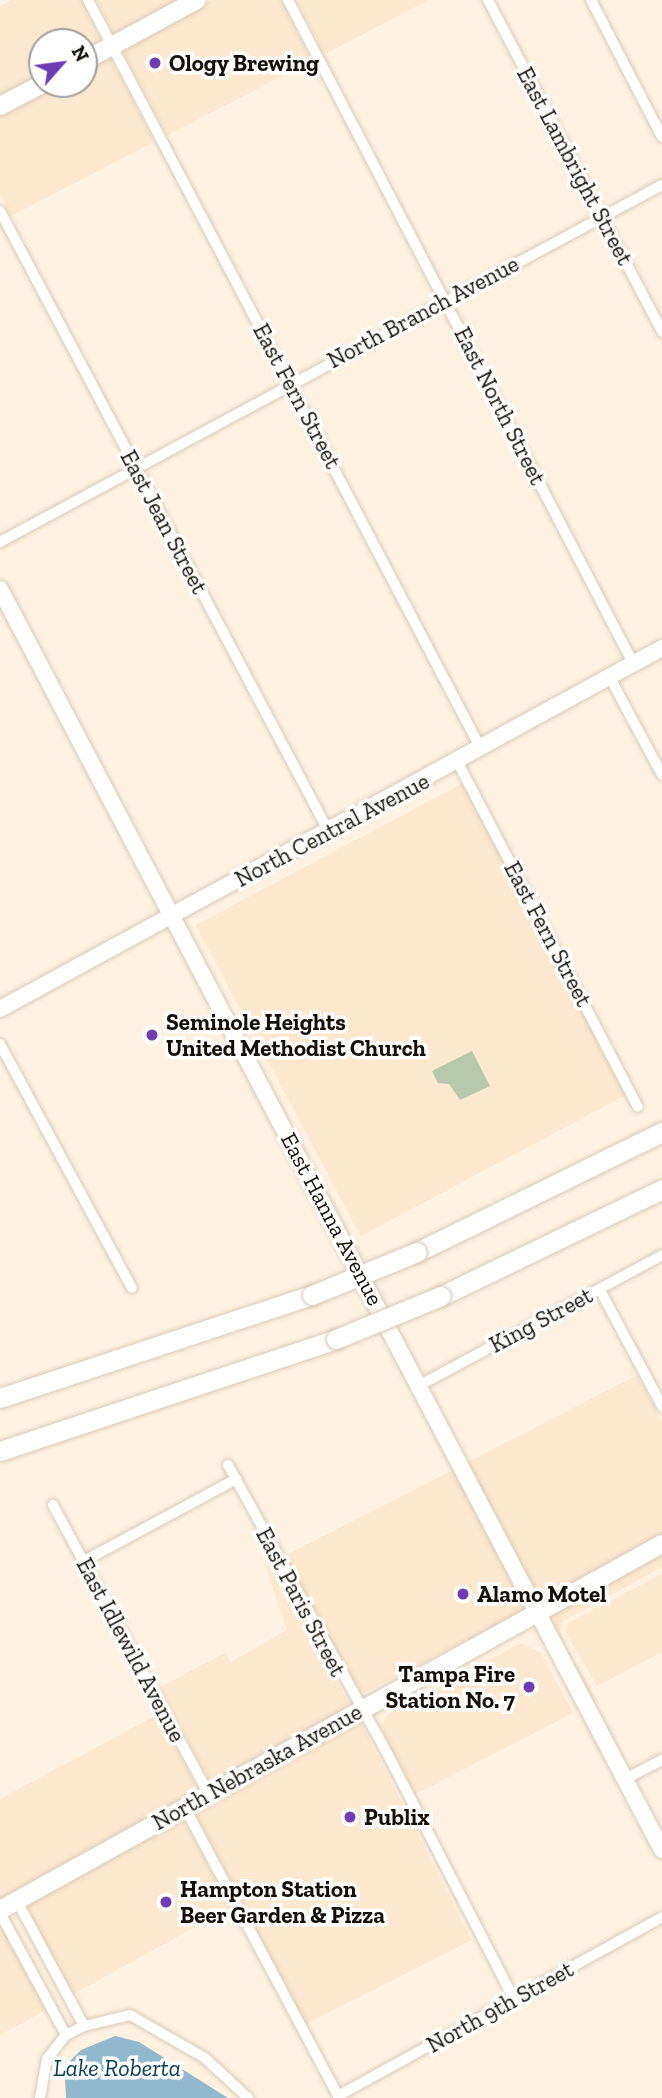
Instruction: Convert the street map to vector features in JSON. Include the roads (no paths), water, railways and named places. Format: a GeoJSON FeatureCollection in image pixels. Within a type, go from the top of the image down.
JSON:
{"type":"FeatureCollection","features":[{"type":"Feature","properties":{"kind":"highway"},"geometry":{"type":"LineString","coordinates":[[0,1398],[312,1295],[417,1252],[662,1132]]}},
{"type":"Feature","properties":{"kind":"highway"},"geometry":{"type":"LineString","coordinates":[[0,1451],[336,1339],[441,1296],[662,1189]]}},
{"type":"Feature","properties":{"kind":"main road"},"geometry":{"type":"LineString","coordinates":[[98,54],[197,0]]}},
{"type":"Feature","properties":{"kind":"main road"},"geometry":{"type":"LineString","coordinates":[[0,106],[28,91]]}},
{"type":"Feature","properties":{"kind":"main road","name":"North Nebraska Avenue"},"geometry":{"type":"LineString","coordinates":[[0,1912],[662,1544]]}},
{"type":"Feature","properties":{"kind":"street","name":"East Fern Street"},"geometry":{"type":"LineString","coordinates":[[88,0],[480,747]]}},
{"type":"Feature","properties":{"kind":"street","name":"East North Street"},"geometry":{"type":"LineString","coordinates":[[288,0],[633,663]]}},
{"type":"Feature","properties":{"kind":"street","name":"East Lambright Street"},"geometry":{"type":"LineString","coordinates":[[488,0],[662,332]]}},
{"type":"Feature","properties":{"kind":"street"},"geometry":{"type":"LineString","coordinates":[[591,0],[662,137]]}},
{"type":"Feature","properties":{"kind":"street"},"geometry":{"type":"LineString","coordinates":[[651,116],[662,110]]}},
{"type":"Feature","properties":{"kind":"street","name":"North Branch Avenue"},"geometry":{"type":"LineString","coordinates":[[0,542],[135,466],[662,185]]}},
{"type":"Feature","properties":{"kind":"street","name":"East Jean Street"},"geometry":{"type":"LineString","coordinates":[[0,211],[329,832]]}},
{"type":"Feature","properties":{"kind":"street","name":"East Hanna Avenue"},"geometry":{"type":"LineString","coordinates":[[0,589],[662,1850]]}},
{"type":"Feature","properties":{"kind":"street","name":"North Central Avenue"},"geometry":{"type":"LineString","coordinates":[[1,1007],[329,832],[662,648]]}},
{"type":"Feature","properties":{"kind":"street"},"geometry":{"type":"LineString","coordinates":[[609,676],[662,775]]}},
{"type":"Feature","properties":{"kind":"street","name":"East Fern Street"},"geometry":{"type":"LineString","coordinates":[[457,761],[638,1107]]}},
{"type":"Feature","properties":{"kind":"street"},"geometry":{"type":"LineString","coordinates":[[0,1044],[132,1288]]}},
{"type":"Feature","properties":{"kind":"street","name":"King Street"},"geometry":{"type":"LineString","coordinates":[[420,1385],[662,1255]]}},
{"type":"Feature","properties":{"kind":"street"},"geometry":{"type":"LineString","coordinates":[[600,1290],[662,1406]]}},
{"type":"Feature","properties":{"kind":"street","name":"East Paris Street"},"geometry":{"type":"LineString","coordinates":[[228,1465],[362,1709],[514,1998]]}},
{"type":"Feature","properties":{"kind":"street"},"geometry":{"type":"LineString","coordinates":[[84,1562],[236,1479]]}},
{"type":"Feature","properties":{"kind":"street","name":"East Idlewild Avenue"},"geometry":{"type":"LineString","coordinates":[[53,1505],[209,1795]]}},
{"type":"Feature","properties":{"kind":"street"},"geometry":{"type":"LineString","coordinates":[[625,1779],[662,1760]]}},
{"type":"Feature","properties":{"kind":"street"},"geometry":{"type":"LineString","coordinates":[[185,1808],[338,2097]]}},
{"type":"Feature","properties":{"kind":"street"},"geometry":{"type":"LineString","coordinates":[[17,1901],[84,2026]]}},
{"type":"Feature","properties":{"kind":"street"},"geometry":{"type":"LineString","coordinates":[[0,1912],[66,2035]]}},
{"type":"Feature","properties":{"kind":"street","name":"North 9th Street"},"geometry":{"type":"LineString","coordinates":[[338,2097],[662,1917]]}},
{"type":"Feature","properties":{"kind":"street"},"geometry":{"type":"LineString","coordinates":[[40,2098],[47,2059],[66,2035],[84,2026],[130,2015],[205,2058],[248,2098]]}},
{"type":"Feature","properties":{"kind":"water","name":"Lake Roberta"},"geometry":{"type":"Polygon","coordinates":[[[115,2036],[139,2042],[228,2098],[66,2098],[65,2078],[71,2060],[81,2050],[115,2036]]]}},
{"type":"Feature","properties":{"kind":"place","name":"Ology Brewing"},"geometry":{"type":"Point","coordinates":[155,63]}},
{"type":"Feature","properties":{"kind":"place","name":"Seminole Heights United Methodist Church"},"geometry":{"type":"Point","coordinates":[152,1035]}},
{"type":"Feature","properties":{"kind":"place","name":"Alamo Motel"},"geometry":{"type":"Point","coordinates":[463,1594]}},
{"type":"Feature","properties":{"kind":"place","name":"Tampa Fire Station No. 7"},"geometry":{"type":"Point","coordinates":[529,1687]}},
{"type":"Feature","properties":{"kind":"place","name":"Publix"},"geometry":{"type":"Point","coordinates":[350,1817]}},
{"type":"Feature","properties":{"kind":"place","name":"Hampton Station Beer Garden & Pizza"},"geometry":{"type":"Point","coordinates":[166,1902]}}]}
